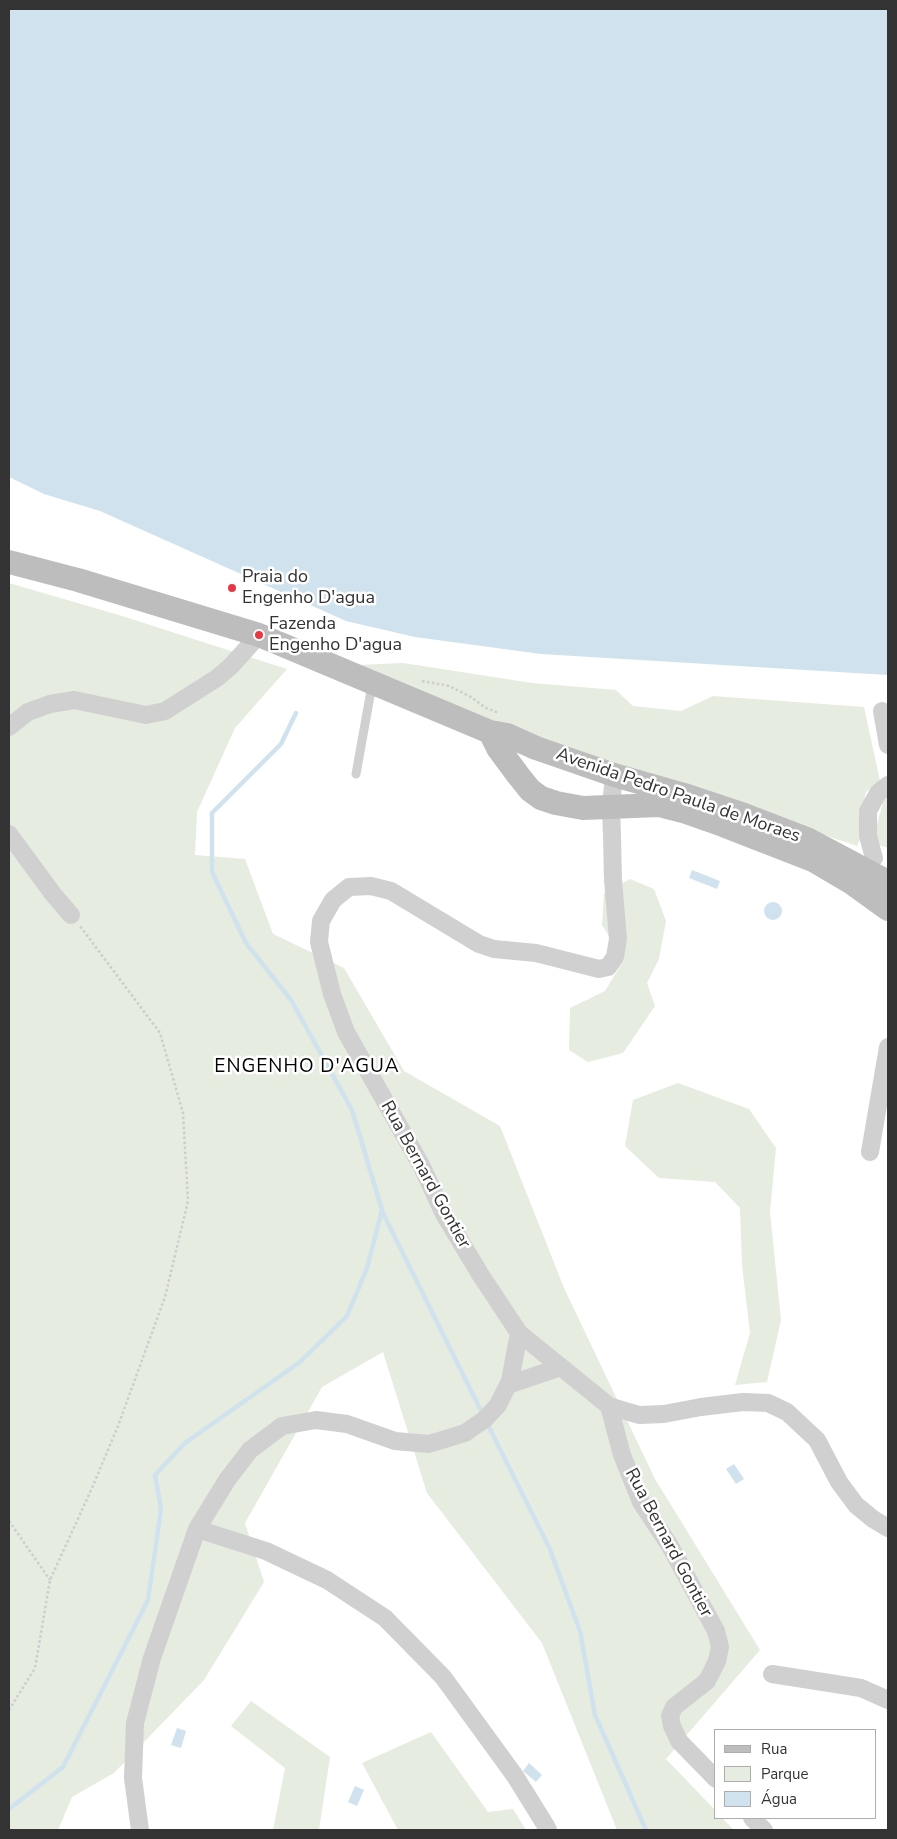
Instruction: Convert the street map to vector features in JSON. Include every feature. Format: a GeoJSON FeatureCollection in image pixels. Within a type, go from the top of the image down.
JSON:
{"type":"FeatureCollection","features":[{"type":"Feature","properties":{"kind":"main road","name":"Avenida Pedro Paula de Moraes"},"geometry":{"type":"LineString","coordinates":[[9,562],[78,580],[259,635],[490,732],[506,735],[536,748],[614,775],[744,815],[874,862],[888,882]]}},
{"type":"Feature","properties":{"kind":"main road","name":"Avenida Pedro Paula de Moraes"},"geometry":{"type":"LineString","coordinates":[[490,732],[498,748],[518,776],[530,790],[541,798],[584,808],[659,805],[723,824],[813,860],[852,883],[888,908]]}},
{"type":"Feature","properties":{"kind":"main road"},"geometry":{"type":"LineString","coordinates":[[518,776],[536,748]]}},
{"type":"Feature","properties":{"kind":"street"},"geometry":{"type":"LineString","coordinates":[[9,727],[28,712],[50,704],[74,700],[146,715],[165,711],[217,678],[231,666],[259,635]]}},
{"type":"Feature","properties":{"kind":"street"},"geometry":{"type":"LineString","coordinates":[[882,711],[888,745]]}},
{"type":"Feature","properties":{"kind":"street","name":"Rua Bernard Gontier"},"geometry":{"type":"LineString","coordinates":[[614,775],[611,806],[613,880],[618,939],[615,957],[608,967],[599,969],[536,953],[494,949],[479,944],[391,891],[371,886],[349,887],[333,900],[321,920],[319,942],[332,994],[346,1032],[421,1165],[444,1214],[480,1274],[519,1332],[609,1406],[622,1455],[641,1502],[670,1546],[716,1630],[720,1647],[717,1661],[707,1682],[674,1707],[670,1716],[672,1726],[679,1741],[714,1777]]}},
{"type":"Feature","properties":{"kind":"street"},"geometry":{"type":"LineString","coordinates":[[874,862],[868,836],[868,811],[878,793],[888,785]]}},
{"type":"Feature","properties":{"kind":"street"},"geometry":{"type":"LineString","coordinates":[[9,834],[53,894],[72,914]]}},
{"type":"Feature","properties":{"kind":"street"},"geometry":{"type":"LineString","coordinates":[[870,1152],[888,1047]]}},
{"type":"Feature","properties":{"kind":"street"},"geometry":{"type":"LineString","coordinates":[[140,1830],[133,1778],[135,1723],[152,1658],[197,1529],[227,1480],[250,1450],[282,1426],[316,1420],[347,1424],[395,1441],[429,1444],[465,1433],[485,1419],[498,1405],[510,1381],[519,1332]]}},
{"type":"Feature","properties":{"kind":"street"},"geometry":{"type":"LineString","coordinates":[[508,1385],[561,1367]]}},
{"type":"Feature","properties":{"kind":"street"},"geometry":{"type":"LineString","coordinates":[[609,1406],[639,1415],[664,1414],[743,1402],[768,1403],[787,1412],[817,1440],[839,1482],[856,1505],[888,1528]]}},
{"type":"Feature","properties":{"kind":"street"},"geometry":{"type":"LineString","coordinates":[[197,1529],[266,1551],[326,1580],[385,1618],[443,1677],[515,1776],[548,1830]]}},
{"type":"Feature","properties":{"kind":"street"},"geometry":{"type":"LineString","coordinates":[[772,1674],[861,1688],[888,1700]]}},
{"type":"Feature","properties":{"kind":"street"},"geometry":{"type":"LineString","coordinates":[[753,1819],[764,1830]]}},
{"type":"Feature","properties":{"kind":"lane"},"geometry":{"type":"LineString","coordinates":[[356,774],[373,682]]}},
{"type":"Feature","properties":{"kind":"path"},"geometry":{"type":"LineString","coordinates":[[9,1710],[35,1668],[50,1580],[107,1452],[165,1297],[188,1201],[183,1113],[160,1033],[72,914]]}},
{"type":"Feature","properties":{"kind":"path"},"geometry":{"type":"LineString","coordinates":[[9,1522],[50,1580]]}},
{"type":"Feature","properties":{"kind":"green space"},"geometry":{"type":"Polygon","coordinates":[[[9,583],[122,616],[287,669],[235,728],[197,812],[195,855],[245,859],[273,934],[344,968],[404,1071],[500,1126],[564,1288],[655,1479],[760,1650],[666,1759],[714,1809],[714,1819],[723,1819],[734,1830],[617,1830],[542,1643],[427,1493],[383,1352],[322,1387],[245,1523],[264,1582],[204,1680],[114,1773],[72,1797],[58,1830],[9,1830],[9,583]]]}},
{"type":"Feature","properties":{"kind":"green space"},"geometry":{"type":"Polygon","coordinates":[[[403,663],[532,683],[616,690],[633,706],[681,711],[713,696],[864,707],[880,781],[866,792],[859,820],[862,834],[857,846],[603,760],[355,672],[357,665],[403,663]]]}},
{"type":"Feature","properties":{"kind":"green space"},"geometry":{"type":"Polygon","coordinates":[[[888,784],[888,848],[872,843],[888,784]]]}},
{"type":"Feature","properties":{"kind":"green space"},"geometry":{"type":"Polygon","coordinates":[[[630,879],[654,889],[666,921],[659,959],[647,983],[655,1006],[623,1053],[588,1062],[569,1050],[570,1008],[605,991],[624,960],[602,925],[604,893],[630,879]]]}},
{"type":"Feature","properties":{"kind":"green space"},"geometry":{"type":"Polygon","coordinates":[[[678,1083],[749,1109],[776,1148],[770,1212],[781,1320],[767,1382],[735,1385],[750,1333],[742,1265],[740,1208],[715,1182],[659,1178],[625,1146],[633,1100],[678,1083]]]}},
{"type":"Feature","properties":{"kind":"green space"},"geometry":{"type":"Polygon","coordinates":[[[251,1701],[330,1757],[319,1830],[273,1830],[285,1768],[231,1726],[251,1701]]]}},
{"type":"Feature","properties":{"kind":"green space"},"geometry":{"type":"Polygon","coordinates":[[[431,1732],[488,1812],[513,1809],[526,1830],[398,1830],[362,1763],[431,1732]]]}},
{"type":"Feature","properties":{"kind":"water"},"geometry":{"type":"Polygon","coordinates":[[[9,9],[888,9],[888,675],[541,654],[415,637],[346,621],[100,511],[44,494],[9,477],[9,9]]]}},
{"type":"Feature","properties":{"kind":"water"},"geometry":{"type":"Polygon","coordinates":[[[692,870],[720,881],[717,889],[689,878],[692,870]]]}},
{"type":"Feature","properties":{"kind":"water"},"geometry":{"type":"Polygon","coordinates":[[[773,902],[779,905],[782,911],[779,917],[773,920],[767,917],[764,911],[767,905],[773,902]]]}},
{"type":"Feature","properties":{"kind":"water"},"geometry":{"type":"Polygon","coordinates":[[[734,1464],[744,1479],[736,1484],[726,1469],[734,1464]]]}},
{"type":"Feature","properties":{"kind":"water"},"geometry":{"type":"Polygon","coordinates":[[[177,1728],[186,1731],[181,1748],[171,1745],[177,1728]]]}},
{"type":"Feature","properties":{"kind":"water"},"geometry":{"type":"Polygon","coordinates":[[[529,1763],[542,1775],[536,1782],[523,1771],[529,1763]]]}},
{"type":"Feature","properties":{"kind":"water"},"geometry":{"type":"Polygon","coordinates":[[[355,1786],[364,1790],[357,1806],[348,1802],[355,1786]]]}},
{"type":"Feature","properties":{"kind":"waterway"},"geometry":{"type":"LineString","coordinates":[[9,1809],[63,1767],[148,1600],[161,1509],[155,1475],[185,1443],[300,1362],[347,1316],[367,1268],[382,1210],[352,1110],[291,1000],[246,943],[212,872],[212,813],[281,744],[296,713]]}},
{"type":"Feature","properties":{"kind":"waterway"},"geometry":{"type":"LineString","coordinates":[[382,1211],[483,1415]]}},
{"type":"Feature","properties":{"kind":"waterway"},"geometry":{"type":"LineString","coordinates":[[486,1421],[549,1547],[580,1631],[595,1715],[646,1830]]}},
{"type":"Feature","properties":{"kind":"place","name":"Praia do Engenho D'agua"},"geometry":{"type":"Point","coordinates":[232,588]}},
{"type":"Feature","properties":{"kind":"place","name":"Fazenda Engenho D'agua"},"geometry":{"type":"Point","coordinates":[259,635]}},
{"type":"Feature","properties":{"kind":"district","name":"ENGENHO D'AGUA"},"geometry":{"type":"Point","coordinates":[307,1067]}}]}
